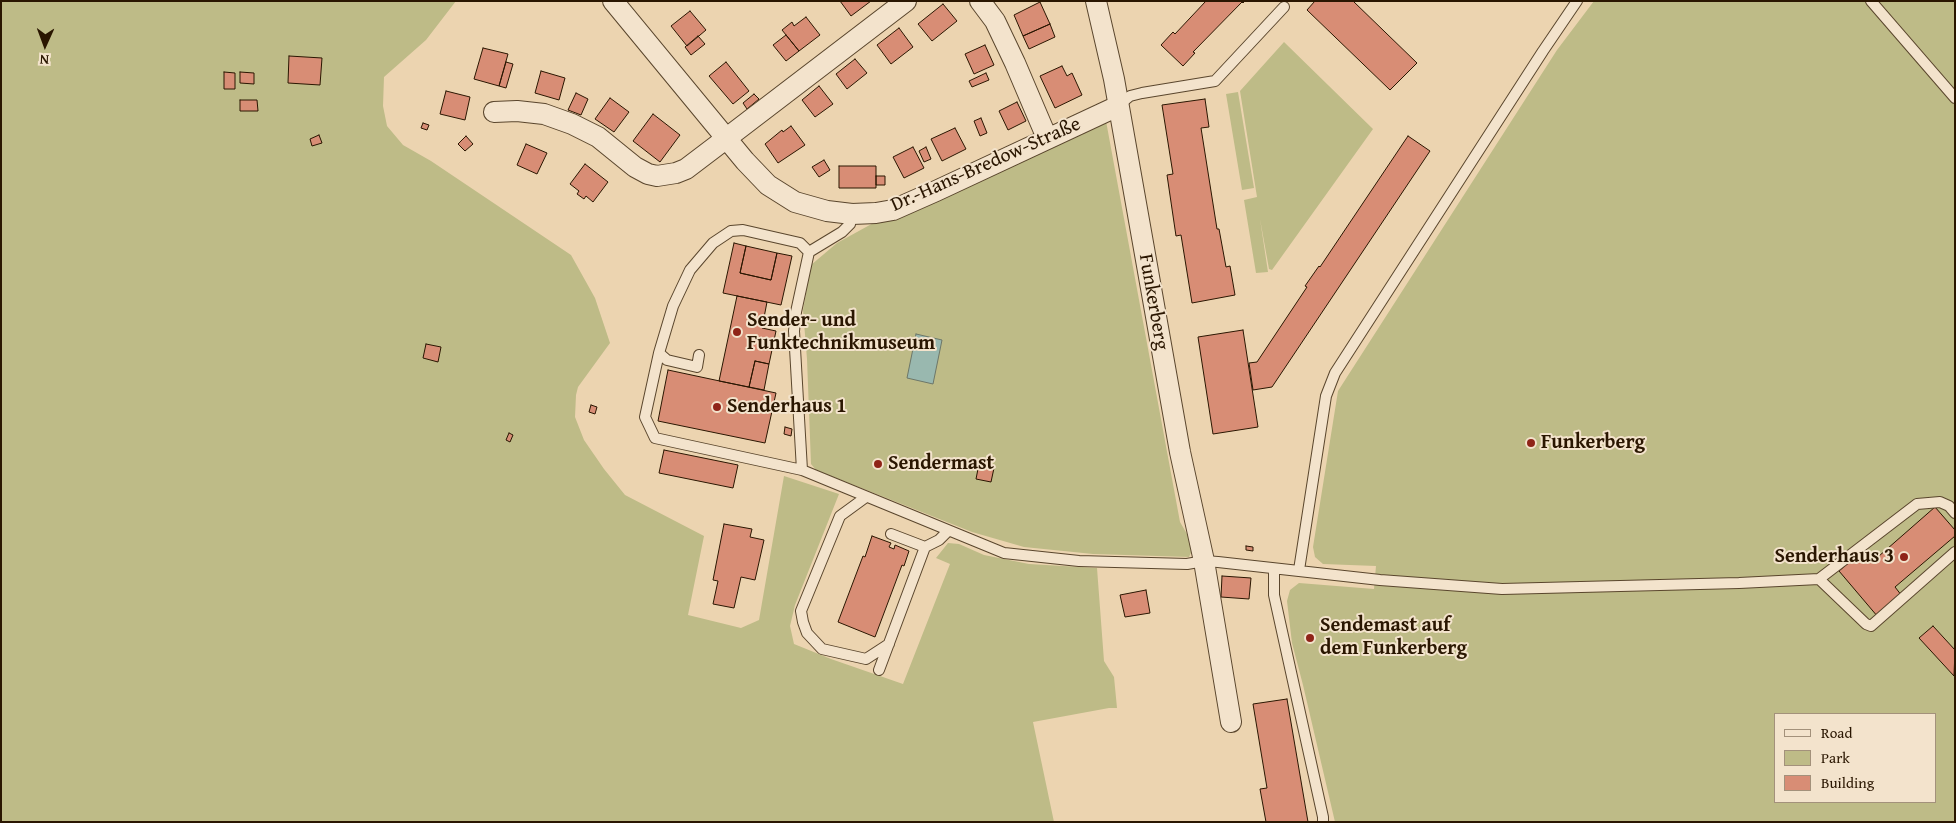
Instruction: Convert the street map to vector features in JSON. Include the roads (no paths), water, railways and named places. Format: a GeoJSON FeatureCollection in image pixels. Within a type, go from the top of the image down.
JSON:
{"type":"FeatureCollection","features":[{"type":"Feature","properties":{"kind":"street","name":"Dr.-Hans-Bredow-Straße"},"geometry":{"type":"LineString","coordinates":[[613,1],[726,139],[768,186],[795,202],[826,211],[852,214],[893,210],[1118,106]]}},
{"type":"Feature","properties":{"kind":"street"},"geometry":{"type":"LineString","coordinates":[[494,112],[517,110],[544,114],[572,124],[598,137],[635,168],[648,174],[657,176],[676,173],[686,169],[906,1]]}},
{"type":"Feature","properties":{"kind":"street"},"geometry":{"type":"LineString","coordinates":[[980,1],[995,21],[1047,138]]}},
{"type":"Feature","properties":{"kind":"street","name":"Funkerberg"},"geometry":{"type":"LineString","coordinates":[[1096,1],[1114,79],[1180,452],[1204,561],[1230,722]]}},
{"type":"Feature","properties":{"kind":"lane"},"geometry":{"type":"LineString","coordinates":[[1300,570],[1326,396],[1335,373],[1577,1]]}},
{"type":"Feature","properties":{"kind":"lane"},"geometry":{"type":"LineString","coordinates":[[1871,1],[1955,98]]}},
{"type":"Feature","properties":{"kind":"lane"},"geometry":{"type":"LineString","coordinates":[[1118,106],[1130,96],[1215,81],[1284,7]]}},
{"type":"Feature","properties":{"kind":"lane"},"geometry":{"type":"LineString","coordinates":[[802,470],[794,331],[796,312],[809,252],[842,232],[850,224],[852,214]]}},
{"type":"Feature","properties":{"kind":"lane"},"geometry":{"type":"LineString","coordinates":[[809,252],[800,243],[743,230],[731,230],[713,243],[690,270],[673,306],[659,352],[645,417],[654,438],[802,470],[1004,553],[1079,561],[1187,564],[1204,561],[1380,580],[1502,589],[1739,583],[1819,579],[1918,504],[1940,502],[1949,506],[1955,513]]}},
{"type":"Feature","properties":{"kind":"lane"},"geometry":{"type":"LineString","coordinates":[[659,352],[667,360],[697,367],[699,355]]}},
{"type":"Feature","properties":{"kind":"lane"},"geometry":{"type":"LineString","coordinates":[[866,497],[840,516],[801,611],[807,633],[822,649],[866,659],[889,644]]}},
{"type":"Feature","properties":{"kind":"lane"},"geometry":{"type":"LineString","coordinates":[[879,670],[925,547],[939,540],[948,531]]}},
{"type":"Feature","properties":{"kind":"lane"},"geometry":{"type":"LineString","coordinates":[[891,534],[925,547]]}},
{"type":"Feature","properties":{"kind":"lane"},"geometry":{"type":"LineString","coordinates":[[1819,579],[1866,624],[1871,626],[1955,552]]}},
{"type":"Feature","properties":{"kind":"lane"},"geometry":{"type":"LineString","coordinates":[[1274,569],[1274,595],[1323,822]]}},
{"type":"Feature","properties":{"kind":"water"},"geometry":{"type":"Polygon","coordinates":[[[916,334],[942,340],[933,384],[907,378],[916,334]]]}},
{"type":"Feature","properties":{"kind":"place","name":"Sender- und Funktechnikmuseum"},"geometry":{"type":"Point","coordinates":[737,332]}},
{"type":"Feature","properties":{"kind":"place","name":"Senderhaus 1"},"geometry":{"type":"Point","coordinates":[717,407]}},
{"type":"Feature","properties":{"kind":"place","name":"Funkerberg"},"geometry":{"type":"Point","coordinates":[1531,443]}},
{"type":"Feature","properties":{"kind":"place","name":"Sendermast"},"geometry":{"type":"Point","coordinates":[878,464]}},
{"type":"Feature","properties":{"kind":"place","name":"Senderhaus 3"},"geometry":{"type":"Point","coordinates":[1904,557]}},
{"type":"Feature","properties":{"kind":"place","name":"Sendemast auf dem Funkerberg"},"geometry":{"type":"Point","coordinates":[1310,638]}}]}
